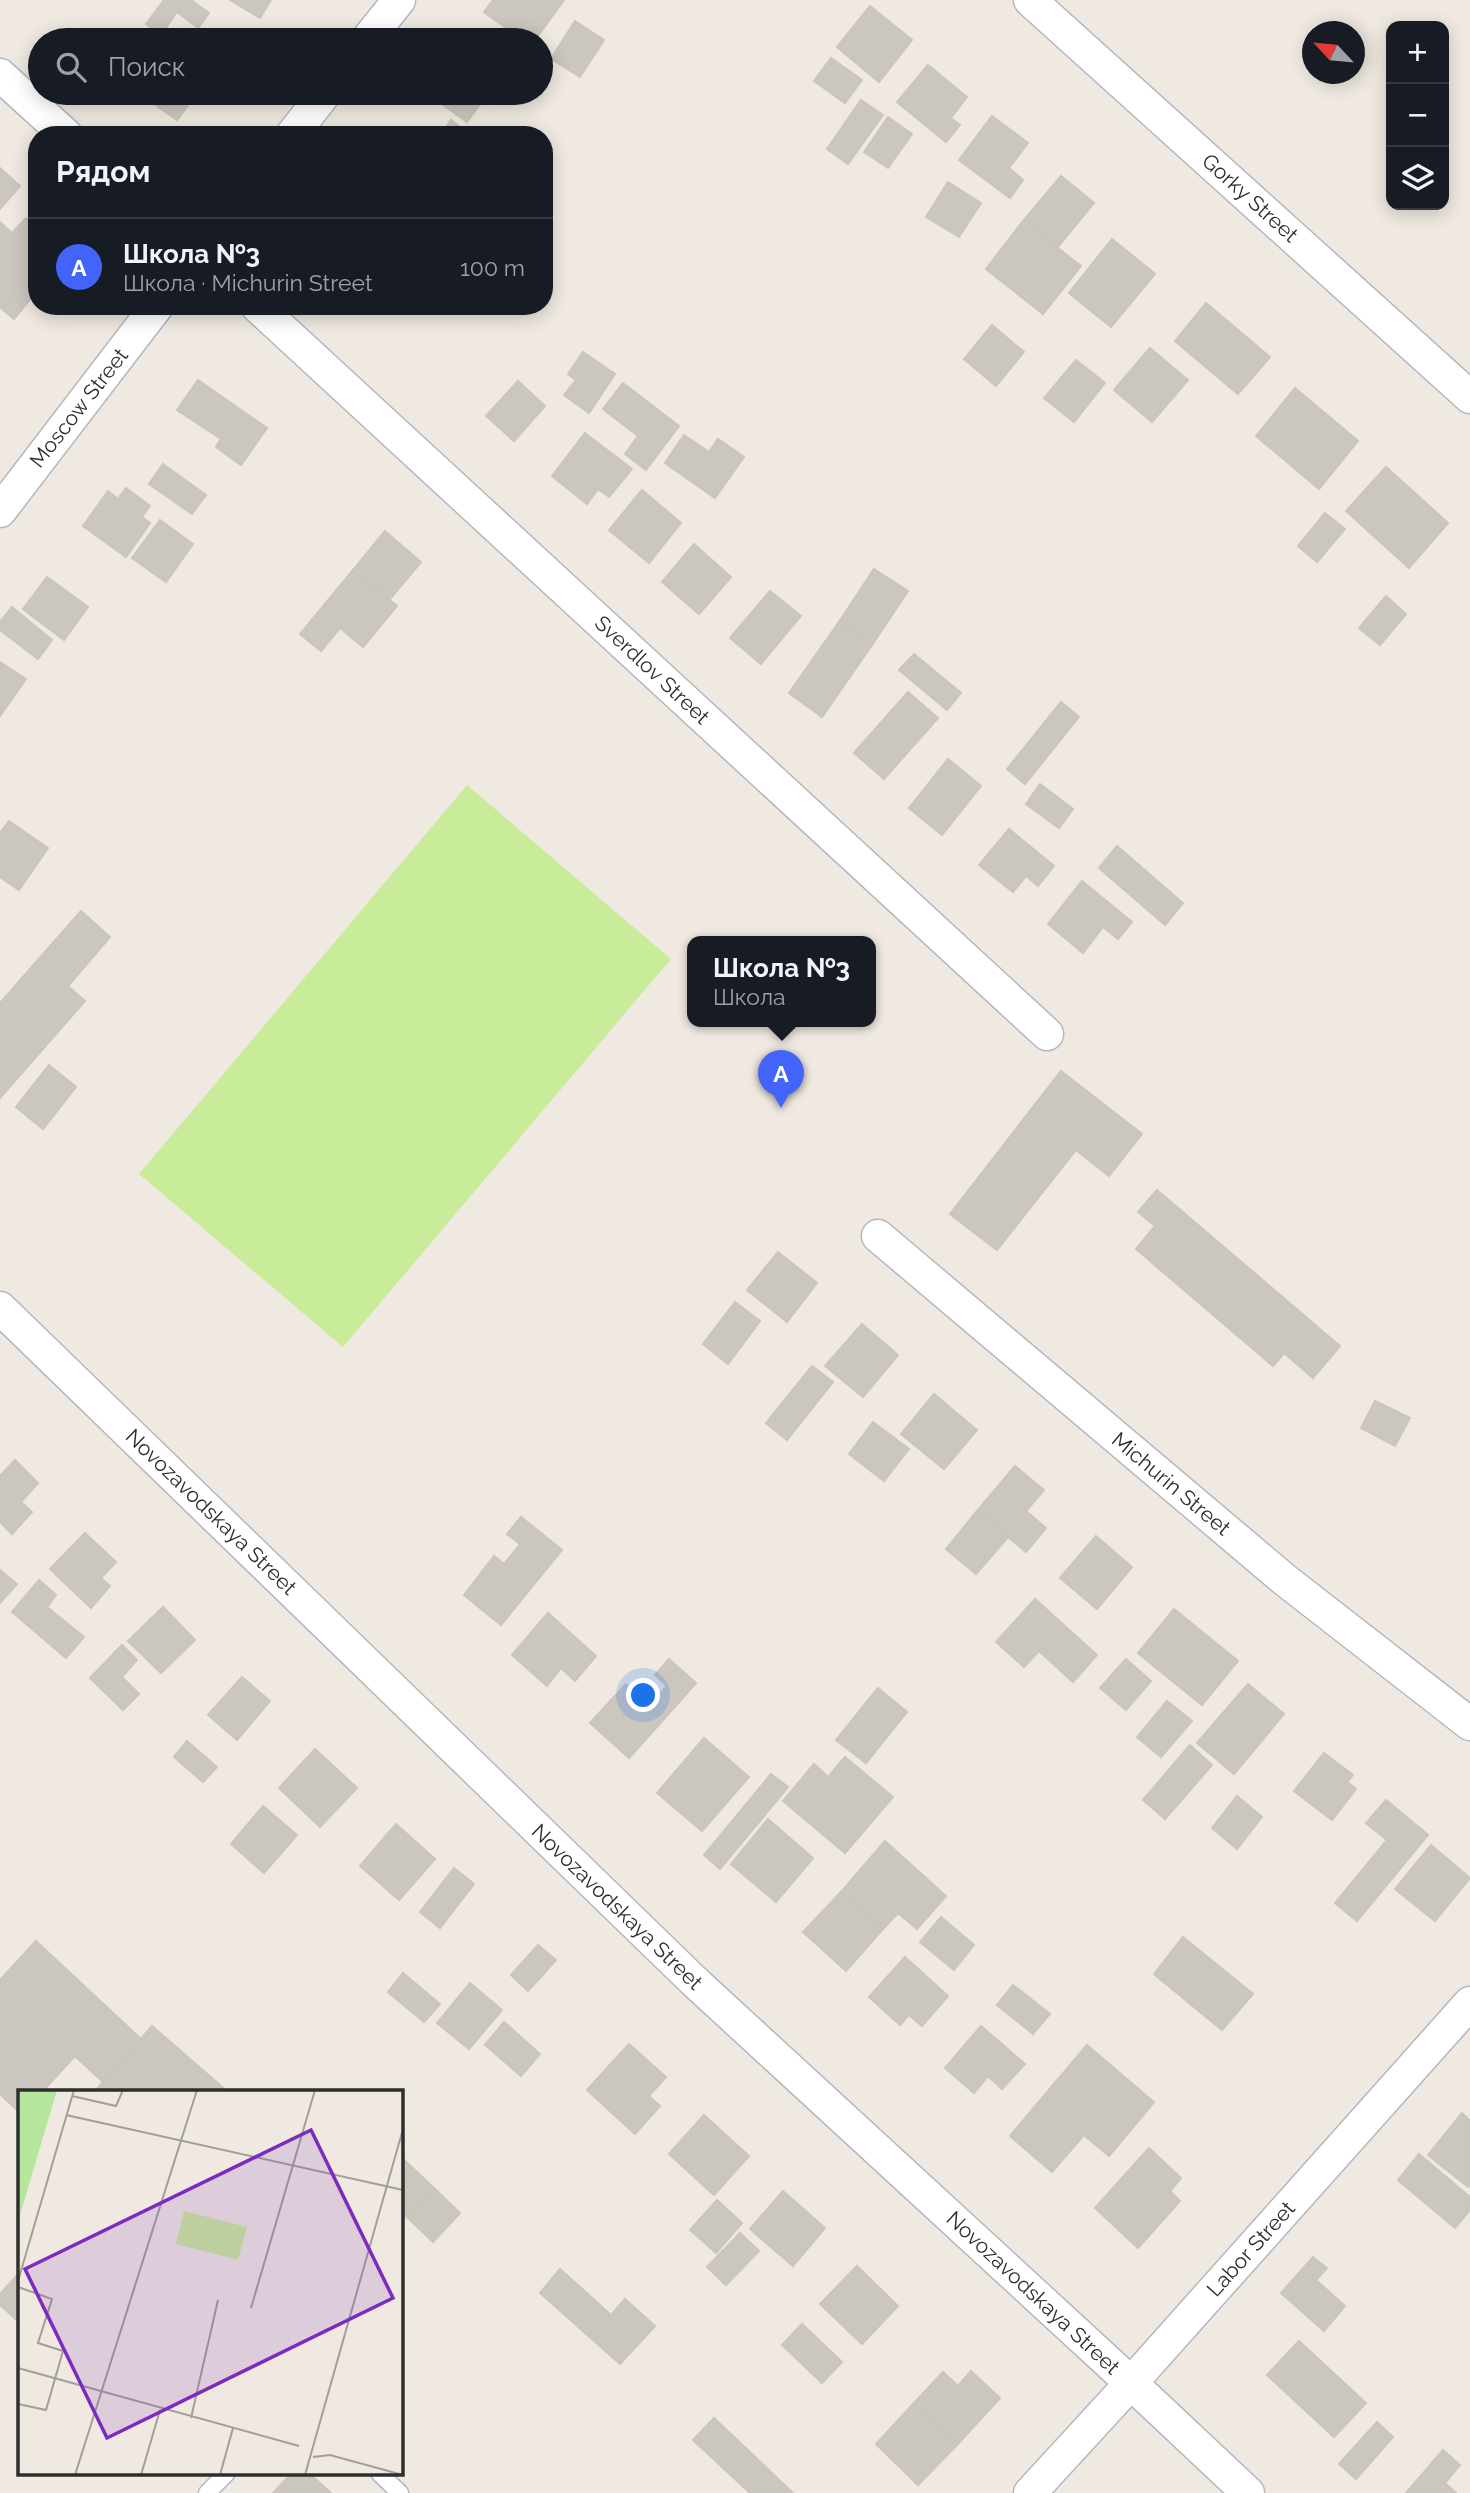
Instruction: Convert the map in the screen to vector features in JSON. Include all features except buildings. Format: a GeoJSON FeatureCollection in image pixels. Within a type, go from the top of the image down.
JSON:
{"type":"FeatureCollection","features":[{"type":"Feature","properties":{"kind":"street"},"geometry":{"type":"LineString","coordinates":[[377,28],[399,0]]}},
{"type":"Feature","properties":{"kind":"street","name":"Gorky Street"},"geometry":{"type":"LineString","coordinates":[[1030,0],[1470,397]]}},
{"type":"Feature","properties":{"kind":"street"},"geometry":{"type":"LineString","coordinates":[[0,75],[28,100]]}},
{"type":"Feature","properties":{"kind":"street"},"geometry":{"type":"LineString","coordinates":[[33,105],[56,126]]}},
{"type":"Feature","properties":{"kind":"street"},"geometry":{"type":"LineString","coordinates":[[299,126],[316,105]]}},
{"type":"Feature","properties":{"kind":"street","name":"Moscow Street"},"geometry":{"type":"LineString","coordinates":[[0,511],[151,315]]}},
{"type":"Feature","properties":{"kind":"street","name":"Sverdlov Street"},"geometry":{"type":"LineString","coordinates":[[267,315],[1047,1034]]}},
{"type":"Feature","properties":{"kind":"street","name":"Michurin Street"},"geometry":{"type":"LineString","coordinates":[[878,1236],[1284,1580],[1470,1724]]}},
{"type":"Feature","properties":{"kind":"street","name":"Novozavodskaya Street"},"geometry":{"type":"LineString","coordinates":[[0,1308],[695,1982],[1248,2493]]}},
{"type":"Feature","properties":{"kind":"street","name":"Labor Street"},"geometry":{"type":"LineString","coordinates":[[1030,2493],[1463,2024]]}},
{"type":"Feature","properties":{"kind":"lane"},"geometry":{"type":"LineString","coordinates":[[207,2493],[224,2476]]}},
{"type":"Feature","properties":{"kind":"lane"},"geometry":{"type":"LineString","coordinates":[[382,2476],[400,2493]]}},
{"type":"Feature","properties":{"kind":"green space"},"geometry":{"type":"Polygon","coordinates":[[[467,785],[671,959],[343,1347],[139,1174],[467,785]]]}},
{"type":"Feature","properties":{"kind":"place","name":"Школа №3"},"geometry":{"type":"Point","coordinates":[781,1108]}}]}
